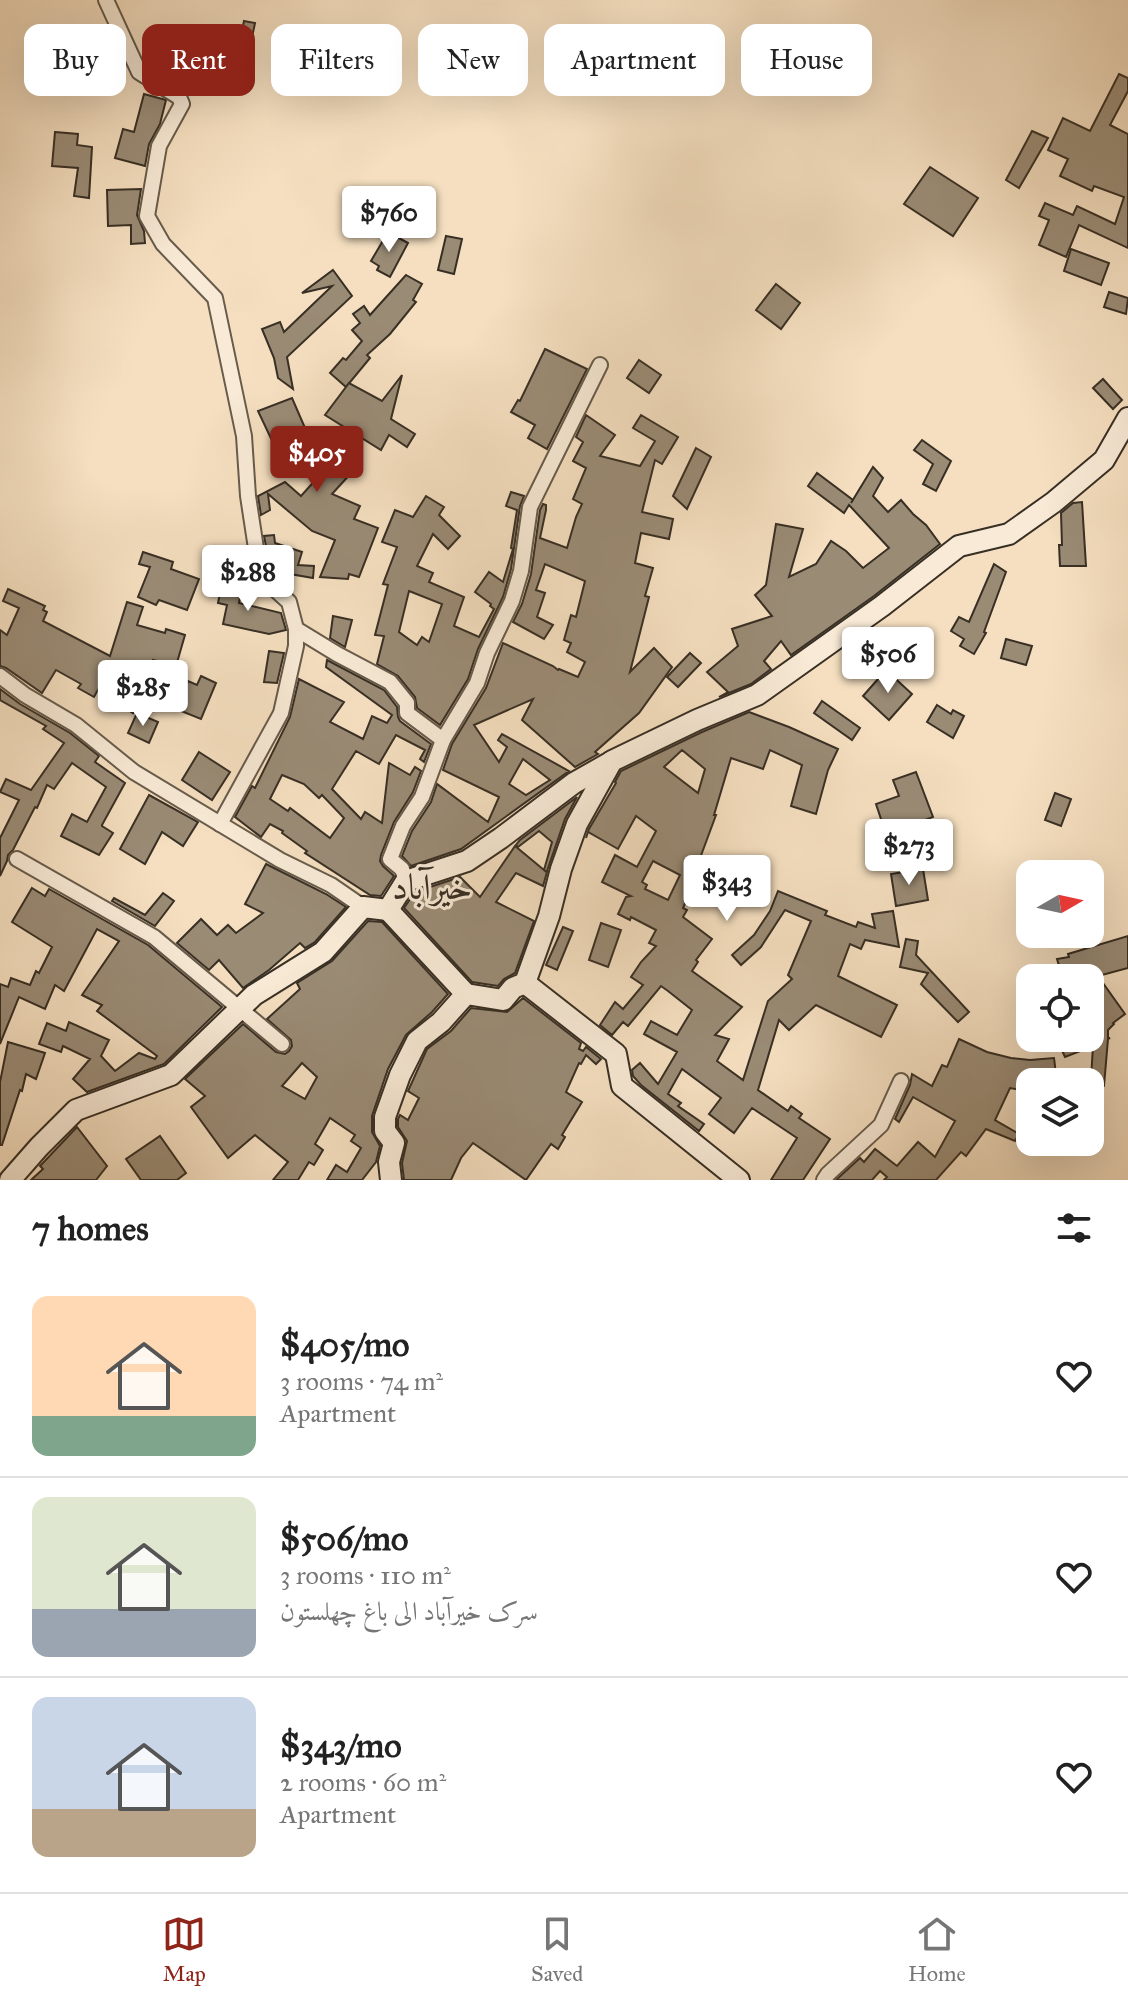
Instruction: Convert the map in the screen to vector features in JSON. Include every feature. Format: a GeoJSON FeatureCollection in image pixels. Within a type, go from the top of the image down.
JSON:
{"type":"FeatureCollection","features":[{"type":"Feature","properties":{"kind":"street"},"geometry":{"type":"LineString","coordinates":[[106,0],[139,72],[179,97],[182,104],[159,146],[147,216],[163,244],[215,298],[244,436],[248,496],[257,555],[266,581],[289,602],[296,629],[296,646],[281,713],[220,824]]}},
{"type":"Feature","properties":{"kind":"street"},"geometry":{"type":"LineString","coordinates":[[406,881],[402,869],[390,859],[403,826],[422,797],[443,740],[477,683],[487,653],[512,601],[521,571],[530,507],[600,365]]}},
{"type":"Feature","properties":{"kind":"street"},"geometry":{"type":"LineString","coordinates":[[388,910],[406,881],[467,861],[574,783],[697,720],[757,695],[882,606],[959,546],[1009,534],[1054,502],[1104,460],[1128,418]]}},
{"type":"Feature","properties":{"kind":"street"},"geometry":{"type":"LineString","coordinates":[[296,629],[390,682],[407,703],[407,713],[443,740]]}},
{"type":"Feature","properties":{"kind":"street"},"geometry":{"type":"LineString","coordinates":[[0,676],[25,695],[76,725],[134,772],[220,824],[280,860],[331,885],[363,907],[388,910],[466,994],[503,1000],[513,988],[525,983],[577,824],[612,761]]}},
{"type":"Feature","properties":{"kind":"street"},"geometry":{"type":"LineString","coordinates":[[17,859],[154,937],[282,1044]]}},
{"type":"Feature","properties":{"kind":"street"},"geometry":{"type":"LineString","coordinates":[[10,1180],[76,1110],[171,1075],[254,995],[323,952],[363,907]]}},
{"type":"Feature","properties":{"kind":"street"},"geometry":{"type":"LineString","coordinates":[[525,983],[616,1054],[622,1086],[739,1180]]}},
{"type":"Feature","properties":{"kind":"street"},"geometry":{"type":"LineString","coordinates":[[391,1180],[389,1162],[394,1143],[385,1131],[385,1117],[400,1075],[417,1041],[441,1022],[466,994]]}},
{"type":"Feature","properties":{"kind":"street"},"geometry":{"type":"LineString","coordinates":[[824,1180],[881,1125],[901,1081]]}},
{"type":"Feature","properties":{"kind":"building"},"geometry":{"type":"Polygon","coordinates":[[[1119,74],[1128,78],[1128,91],[1110,125],[1128,134],[1128,248],[1079,225],[1066,257],[1039,245],[1049,220],[1039,216],[1045,203],[1073,215],[1077,206],[1115,224],[1124,197],[1094,186],[1092,191],[1060,176],[1068,159],[1048,150],[1063,118],[1090,131],[1119,74]]]}},
{"type":"Feature","properties":{"kind":"building"},"geometry":{"type":"Polygon","coordinates":[[[143,96],[166,100],[160,124],[149,144],[145,166],[115,158],[123,129],[134,132],[143,96]]]}},
{"type":"Feature","properties":{"kind":"building"},"geometry":{"type":"Polygon","coordinates":[[[1032,131],[1048,138],[1019,188],[1006,180],[1032,131]]]}},
{"type":"Feature","properties":{"kind":"building"},"geometry":{"type":"Polygon","coordinates":[[[55,132],[78,134],[77,145],[92,147],[89,198],[74,196],[78,168],[52,166],[55,132]]]}},
{"type":"Feature","properties":{"kind":"building"},"geometry":{"type":"Polygon","coordinates":[[[930,167],[978,198],[953,236],[904,204],[930,167]]]}},
{"type":"Feature","properties":{"kind":"building"},"geometry":{"type":"Polygon","coordinates":[[[141,189],[137,215],[145,243],[131,244],[131,225],[108,226],[107,190],[141,189]]]}},
{"type":"Feature","properties":{"kind":"building"},"geometry":{"type":"Polygon","coordinates":[[[388,232],[408,243],[390,277],[377,270],[379,266],[371,261],[388,232]]]}},
{"type":"Feature","properties":{"kind":"building"},"geometry":{"type":"Polygon","coordinates":[[[446,236],[462,239],[454,274],[438,270],[446,236]]]}},
{"type":"Feature","properties":{"kind":"building"},"geometry":{"type":"Polygon","coordinates":[[[1071,249],[1109,263],[1101,285],[1064,271],[1071,249]]]}},
{"type":"Feature","properties":{"kind":"building"},"geometry":{"type":"Polygon","coordinates":[[[333,270],[352,296],[287,357],[293,389],[278,378],[274,358],[262,329],[280,322],[284,332],[332,286],[302,293],[333,270]]]}},
{"type":"Feature","properties":{"kind":"building"},"geometry":{"type":"Polygon","coordinates":[[[406,275],[422,284],[413,300],[416,302],[390,334],[367,355],[370,358],[346,387],[330,373],[362,341],[352,330],[360,323],[353,314],[364,306],[370,315],[406,275]]]}},
{"type":"Feature","properties":{"kind":"building"},"geometry":{"type":"Polygon","coordinates":[[[776,284],[800,303],[781,329],[756,310],[776,284]]]}},
{"type":"Feature","properties":{"kind":"building"},"geometry":{"type":"Polygon","coordinates":[[[1109,292],[1128,298],[1126,314],[1104,307],[1109,292]]]}},
{"type":"Feature","properties":{"kind":"building"},"geometry":{"type":"Polygon","coordinates":[[[545,349],[587,369],[547,449],[528,438],[535,425],[511,412],[520,401],[545,349]]]}},
{"type":"Feature","properties":{"kind":"building"},"geometry":{"type":"Polygon","coordinates":[[[639,360],[661,375],[649,393],[627,378],[639,360]]]}},
{"type":"Feature","properties":{"kind":"building"},"geometry":{"type":"Polygon","coordinates":[[[402,375],[391,419],[415,434],[407,447],[389,435],[381,450],[325,415],[349,383],[382,401],[402,375]]]}},
{"type":"Feature","properties":{"kind":"building"},"geometry":{"type":"Polygon","coordinates":[[[1103,379],[1122,400],[1113,409],[1093,388],[1103,379]]]}},
{"type":"Feature","properties":{"kind":"building"},"geometry":{"type":"Polygon","coordinates":[[[292,398],[318,458],[324,452],[334,461],[337,457],[353,471],[332,494],[360,506],[354,519],[378,528],[359,577],[349,574],[348,579],[320,577],[335,540],[312,531],[268,494],[270,510],[261,515],[258,496],[285,482],[301,496],[319,476],[301,460],[285,468],[258,411],[292,398]]]}},
{"type":"Feature","properties":{"kind":"building"},"geometry":{"type":"Polygon","coordinates":[[[586,415],[615,435],[600,456],[640,466],[655,441],[633,428],[641,415],[678,437],[662,464],[655,460],[642,512],[673,519],[669,539],[641,533],[635,563],[653,568],[630,672],[654,648],[672,667],[639,713],[595,752],[598,754],[575,767],[522,720],[533,699],[474,725],[499,762],[507,747],[498,740],[502,734],[569,771],[461,849],[411,866],[402,856],[412,831],[431,802],[437,784],[488,822],[499,797],[443,770],[452,744],[486,688],[503,643],[578,677],[585,662],[567,652],[571,643],[564,640],[571,615],[576,617],[585,581],[545,564],[536,590],[545,593],[537,617],[553,625],[544,639],[513,622],[531,574],[543,504],[546,510],[540,538],[567,548],[582,504],[573,499],[586,468],[573,461],[583,442],[576,437],[586,415]],[[523,759],[509,784],[526,795],[550,780],[523,759]]]}},
{"type":"Feature","properties":{"kind":"building"},"geometry":{"type":"Polygon","coordinates":[[[922,440],[951,461],[936,491],[923,484],[933,464],[914,450],[922,440]]]}},
{"type":"Feature","properties":{"kind":"building"},"geometry":{"type":"Polygon","coordinates":[[[696,448],[711,457],[687,509],[673,496],[696,448]]]}},
{"type":"Feature","properties":{"kind":"building"},"geometry":{"type":"Polygon","coordinates":[[[873,467],[883,478],[873,496],[888,512],[901,500],[940,544],[791,655],[781,641],[764,661],[771,669],[751,684],[719,697],[728,692],[707,672],[738,646],[732,629],[772,616],[755,595],[766,585],[776,524],[803,529],[789,577],[816,564],[831,541],[863,568],[889,548],[849,505],[844,513],[808,486],[817,473],[853,500],[873,467]]]}},
{"type":"Feature","properties":{"kind":"building"},"geometry":{"type":"Polygon","coordinates":[[[511,492],[524,496],[511,569],[503,597],[478,649],[468,679],[440,725],[417,708],[415,697],[398,676],[377,664],[384,636],[375,635],[388,585],[383,584],[397,547],[382,542],[395,510],[413,517],[426,496],[444,507],[439,515],[460,536],[448,549],[433,534],[417,566],[433,573],[429,582],[464,597],[454,626],[479,637],[494,609],[475,592],[489,572],[503,582],[513,549],[517,510],[506,506],[511,492]],[[409,591],[399,632],[417,645],[422,637],[429,642],[442,604],[409,591]]]}},
{"type":"Feature","properties":{"kind":"building"},"geometry":{"type":"Polygon","coordinates":[[[1082,502],[1086,566],[1060,566],[1061,513],[1073,503],[1082,502]]]}},
{"type":"Feature","properties":{"kind":"building"},"geometry":{"type":"Polygon","coordinates":[[[274,535],[275,543],[302,552],[298,565],[314,566],[313,578],[273,571],[270,562],[272,555],[268,556],[264,536],[274,535]]]}},
{"type":"Feature","properties":{"kind":"building"},"geometry":{"type":"Polygon","coordinates":[[[143,552],[173,562],[171,569],[199,579],[187,610],[159,600],[156,605],[138,597],[150,567],[139,564],[143,552]]]}},
{"type":"Feature","properties":{"kind":"building"},"geometry":{"type":"Polygon","coordinates":[[[994,564],[1006,572],[986,633],[974,654],[960,646],[964,639],[951,631],[959,617],[969,622],[994,564]]]}},
{"type":"Feature","properties":{"kind":"building"},"geometry":{"type":"Polygon","coordinates":[[[222,583],[242,588],[239,603],[281,613],[286,630],[269,634],[223,624],[227,605],[218,603],[222,583]]]}},
{"type":"Feature","properties":{"kind":"building"},"geometry":{"type":"Polygon","coordinates":[[[8,589],[45,606],[43,610],[47,612],[43,621],[110,656],[127,602],[143,607],[137,625],[185,635],[176,666],[153,660],[146,681],[151,685],[133,713],[119,704],[138,674],[111,666],[94,697],[78,688],[81,684],[56,670],[42,693],[0,666],[0,630],[7,635],[19,608],[3,601],[8,589]]]}},
{"type":"Feature","properties":{"kind":"building"},"geometry":{"type":"Polygon","coordinates":[[[333,616],[352,620],[345,647],[330,638],[333,616]]]}},
{"type":"Feature","properties":{"kind":"building"},"geometry":{"type":"Polygon","coordinates":[[[1006,639],[1032,646],[1026,665],[1001,658],[1006,639]]]}},
{"type":"Feature","properties":{"kind":"building"},"geometry":{"type":"Polygon","coordinates":[[[269,651],[284,653],[277,683],[264,682],[269,651]]]}},
{"type":"Feature","properties":{"kind":"building"},"geometry":{"type":"Polygon","coordinates":[[[690,653],[701,663],[678,687],[667,677],[690,653]]]}},
{"type":"Feature","properties":{"kind":"building"},"geometry":{"type":"Polygon","coordinates":[[[327,660],[384,690],[397,707],[400,721],[431,744],[424,762],[420,759],[425,750],[396,735],[379,764],[356,751],[332,789],[361,819],[365,812],[382,823],[389,763],[410,775],[415,767],[421,771],[413,792],[394,822],[381,855],[383,866],[394,876],[381,896],[370,895],[305,853],[307,851],[283,831],[270,824],[261,837],[235,817],[252,786],[255,788],[290,717],[299,679],[344,702],[330,722],[363,739],[372,716],[387,723],[392,715],[326,667],[327,660]],[[282,775],[270,799],[288,811],[290,808],[330,838],[344,818],[322,795],[319,798],[304,784],[282,775]]]}},
{"type":"Feature","properties":{"kind":"building"},"geometry":{"type":"Polygon","coordinates":[[[886,670],[912,694],[889,720],[863,696],[886,670]]]}},
{"type":"Feature","properties":{"kind":"building"},"geometry":{"type":"Polygon","coordinates":[[[201,676],[216,683],[201,719],[176,709],[188,681],[197,685],[201,676]]]}},
{"type":"Feature","properties":{"kind":"building"},"geometry":{"type":"Polygon","coordinates":[[[0,689],[70,733],[99,756],[95,762],[125,783],[102,825],[113,833],[99,855],[61,836],[72,814],[87,822],[106,787],[72,763],[54,789],[47,785],[37,808],[8,855],[0,876],[0,838],[19,800],[0,792],[6,779],[31,790],[64,743],[43,729],[46,726],[0,700],[0,689]]]}},
{"type":"Feature","properties":{"kind":"building"},"geometry":{"type":"Polygon","coordinates":[[[822,701],[860,728],[852,740],[814,713],[822,701]]]}},
{"type":"Feature","properties":{"kind":"building"},"geometry":{"type":"Polygon","coordinates":[[[937,705],[951,714],[953,710],[964,716],[953,738],[927,722],[937,705]]]}},
{"type":"Feature","properties":{"kind":"building"},"geometry":{"type":"Polygon","coordinates":[[[749,712],[838,749],[828,770],[816,814],[791,806],[802,765],[770,750],[763,769],[731,758],[716,815],[696,869],[700,871],[683,908],[687,910],[683,917],[712,939],[696,960],[698,962],[692,971],[742,1007],[715,1035],[729,1039],[717,1061],[743,1080],[768,1001],[792,979],[788,975],[811,921],[785,910],[761,947],[741,965],[732,955],[754,935],[770,911],[778,891],[856,927],[858,922],[875,928],[872,914],[893,911],[899,947],[865,940],[861,949],[850,944],[838,976],[897,1005],[881,1037],[816,1005],[789,1030],[779,1020],[758,1090],[788,1111],[791,1106],[802,1114],[799,1118],[830,1139],[803,1180],[771,1180],[797,1138],[752,1108],[734,1133],[709,1114],[721,1098],[682,1069],[668,1094],[681,1103],[678,1106],[704,1124],[699,1131],[633,1076],[632,1070],[640,1063],[658,1084],[677,1052],[644,1034],[651,1021],[677,1035],[692,1010],[668,991],[661,986],[628,1026],[623,1022],[612,1035],[600,1025],[615,1002],[623,1009],[643,985],[631,977],[656,946],[649,943],[656,930],[618,914],[626,897],[631,896],[602,882],[615,855],[637,867],[656,831],[636,816],[618,849],[588,832],[621,771],[702,732],[749,712]],[[682,750],[664,767],[698,793],[705,769],[682,750]],[[653,861],[642,882],[647,885],[645,889],[668,900],[680,875],[653,861]]]}},
{"type":"Feature","properties":{"kind":"building"},"geometry":{"type":"Polygon","coordinates":[[[137,713],[158,722],[149,743],[128,733],[137,713]]]}},
{"type":"Feature","properties":{"kind":"building"},"geometry":{"type":"Polygon","coordinates":[[[199,752],[230,772],[212,800],[182,780],[199,752]]]}},
{"type":"Feature","properties":{"kind":"building"},"geometry":{"type":"Polygon","coordinates":[[[916,772],[933,817],[909,826],[914,844],[881,854],[876,836],[886,834],[876,804],[899,796],[893,780],[916,772]]]}},
{"type":"Feature","properties":{"kind":"building"},"geometry":{"type":"Polygon","coordinates":[[[1055,793],[1071,799],[1061,826],[1045,820],[1055,793]]]}},
{"type":"Feature","properties":{"kind":"building"},"geometry":{"type":"Polygon","coordinates":[[[149,795],[198,822],[183,846],[162,832],[145,864],[120,849],[149,795]]]}},
{"type":"Feature","properties":{"kind":"building"},"geometry":{"type":"Polygon","coordinates":[[[577,797],[545,871],[543,886],[516,873],[496,902],[534,921],[515,973],[498,986],[472,982],[404,908],[415,892],[460,877],[480,897],[515,846],[544,870],[552,842],[539,831],[518,847],[516,845],[577,797]]]}},
{"type":"Feature","properties":{"kind":"building"},"geometry":{"type":"Polygon","coordinates":[[[266,864],[346,907],[315,942],[305,948],[300,943],[243,988],[219,960],[209,970],[177,943],[201,919],[217,935],[228,925],[236,933],[263,913],[245,904],[266,864]]]}},
{"type":"Feature","properties":{"kind":"building"},"geometry":{"type":"Polygon","coordinates":[[[923,869],[928,900],[896,906],[891,874],[923,869]]]}},
{"type":"Feature","properties":{"kind":"building"},"geometry":{"type":"Polygon","coordinates":[[[32,888],[45,896],[49,889],[148,945],[222,1007],[164,1064],[87,1092],[73,1079],[90,1059],[63,1046],[61,1052],[39,1044],[47,1023],[66,1031],[69,1022],[109,1040],[101,1056],[115,1071],[139,1053],[155,1059],[157,1056],[97,1011],[102,1005],[82,995],[119,941],[97,929],[64,991],[55,985],[45,1009],[19,997],[0,1044],[0,984],[8,987],[11,978],[30,985],[52,947],[12,922],[32,888]]]}},
{"type":"Feature","properties":{"kind":"building"},"geometry":{"type":"Polygon","coordinates":[[[163,893],[174,901],[155,926],[112,901],[114,898],[145,915],[163,893]]]}},
{"type":"Feature","properties":{"kind":"building"},"geometry":{"type":"Polygon","coordinates":[[[368,921],[382,922],[448,994],[406,1035],[388,1069],[372,1116],[372,1132],[380,1146],[376,1162],[362,1180],[327,1180],[336,1165],[347,1172],[361,1148],[351,1141],[355,1135],[330,1118],[315,1144],[323,1150],[314,1165],[309,1162],[298,1180],[273,1180],[288,1162],[255,1135],[228,1158],[191,1107],[205,1096],[185,1079],[243,1024],[276,1052],[285,1054],[289,1051],[291,1040],[267,1019],[300,989],[297,983],[332,961],[368,921]],[[302,1063],[282,1086],[305,1099],[317,1077],[302,1063]]]}},
{"type":"Feature","properties":{"kind":"building"},"geometry":{"type":"Polygon","coordinates":[[[601,923],[621,930],[608,967],[589,960],[601,923]]]}},
{"type":"Feature","properties":{"kind":"building"},"geometry":{"type":"Polygon","coordinates":[[[563,927],[573,931],[557,970],[546,965],[563,927]]]}},
{"type":"Feature","properties":{"kind":"building"},"geometry":{"type":"Polygon","coordinates":[[[1128,936],[1128,968],[1104,974],[1104,964],[1059,964],[1057,959],[1088,948],[1104,948],[1104,943],[1128,936]]]}},
{"type":"Feature","properties":{"kind":"building"},"geometry":{"type":"Polygon","coordinates":[[[906,939],[918,941],[916,955],[969,1012],[958,1022],[921,984],[928,973],[900,967],[906,939]]]}},
{"type":"Feature","properties":{"kind":"building"},"geometry":{"type":"Polygon","coordinates":[[[1104,984],[1125,1014],[1108,1030],[1110,1038],[1104,1086],[1104,1068],[1092,1068],[1093,1052],[1104,1052],[1104,984]]]}},
{"type":"Feature","properties":{"kind":"building"},"geometry":{"type":"Polygon","coordinates":[[[523,998],[581,1043],[579,1049],[583,1051],[586,1047],[601,1059],[596,1064],[586,1055],[579,1063],[566,1092],[582,1102],[562,1135],[565,1137],[558,1149],[551,1144],[526,1180],[473,1143],[461,1158],[451,1180],[404,1180],[402,1163],[407,1141],[398,1127],[398,1119],[400,1115],[408,1120],[419,1098],[408,1091],[427,1049],[451,1031],[471,1008],[507,1012],[523,998]]]}},
{"type":"Feature","properties":{"kind":"building"},"geometry":{"type":"Polygon","coordinates":[[[959,1039],[987,1052],[1011,1058],[1054,1058],[1055,1068],[1016,1068],[1016,1089],[1010,1088],[995,1120],[1016,1132],[1015,1141],[986,1129],[966,1156],[961,1152],[936,1180],[884,1180],[887,1177],[880,1171],[872,1180],[836,1180],[860,1158],[864,1162],[875,1149],[897,1166],[918,1142],[935,1157],[955,1121],[913,1097],[899,1122],[895,1119],[912,1074],[932,1086],[942,1065],[947,1067],[959,1039]]]}},
{"type":"Feature","properties":{"kind":"building"},"geometry":{"type":"Polygon","coordinates":[[[8,1042],[45,1053],[36,1079],[26,1074],[0,1145],[0,1082],[8,1042]]]}},
{"type":"Feature","properties":{"kind":"building"},"geometry":{"type":"Polygon","coordinates":[[[77,1127],[107,1166],[96,1180],[31,1180],[43,1169],[40,1166],[77,1127]]]}},
{"type":"Feature","properties":{"kind":"building"},"geometry":{"type":"Polygon","coordinates":[[[160,1136],[186,1173],[177,1180],[141,1180],[126,1159],[160,1136]]]}},
{"type":"Feature","properties":{"kind":"district","name":"خیرآباد"},"geometry":{"type":"Point","coordinates":[432,887]}}]}
